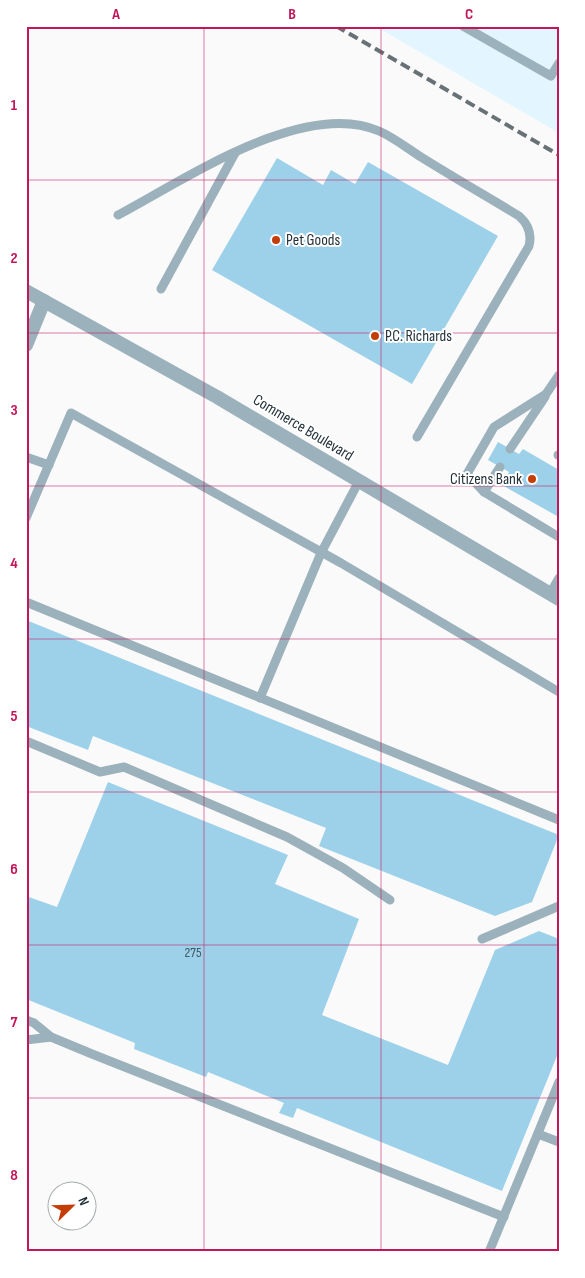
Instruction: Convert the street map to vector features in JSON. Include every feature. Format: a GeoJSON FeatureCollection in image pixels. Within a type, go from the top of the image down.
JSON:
{"type":"FeatureCollection","features":[{"type":"Feature","properties":{"kind":"street","name":"Commerce Boulevard"},"geometry":{"type":"LineString","coordinates":[[26,291],[217,397],[554,597]]}},
{"type":"Feature","properties":{"kind":"street"},"geometry":{"type":"LineString","coordinates":[[26,345],[44,301]]}},
{"type":"Feature","properties":{"kind":"lane"},"geometry":{"type":"LineString","coordinates":[[463,26],[551,76],[559,63]]}},
{"type":"Feature","properties":{"kind":"lane"},"geometry":{"type":"LineString","coordinates":[[118,215],[236,152],[280,133],[316,125],[351,124],[378,131],[519,216],[528,226],[531,240],[529,246],[418,437]]}},
{"type":"Feature","properties":{"kind":"lane"},"geometry":{"type":"LineString","coordinates":[[161,289],[236,152]]}},
{"type":"Feature","properties":{"kind":"lane"},"geometry":{"type":"LineString","coordinates":[[510,449],[559,375]]}},
{"type":"Feature","properties":{"kind":"lane"},"geometry":{"type":"LineString","coordinates":[[546,394],[494,427],[468,474],[484,492],[559,537]]}},
{"type":"Feature","properties":{"kind":"lane"},"geometry":{"type":"LineString","coordinates":[[26,518],[71,413],[321,553],[559,692]]}},
{"type":"Feature","properties":{"kind":"lane"},"geometry":{"type":"LineString","coordinates":[[26,457],[49,466]]}},
{"type":"Feature","properties":{"kind":"lane"},"geometry":{"type":"LineString","coordinates":[[484,492],[500,467]]}},
{"type":"Feature","properties":{"kind":"lane"},"geometry":{"type":"LineString","coordinates":[[260,698],[321,553],[359,481]]}},
{"type":"Feature","properties":{"kind":"lane"},"geometry":{"type":"LineString","coordinates":[[554,597],[559,578]]}},
{"type":"Feature","properties":{"kind":"lane"},"geometry":{"type":"LineString","coordinates":[[26,602],[559,820]]}},
{"type":"Feature","properties":{"kind":"lane"},"geometry":{"type":"LineString","coordinates":[[26,741],[100,772],[124,767],[278,833],[343,868],[390,900]]}},
{"type":"Feature","properties":{"kind":"lane"},"geometry":{"type":"LineString","coordinates":[[482,939],[559,906]]}},
{"type":"Feature","properties":{"kind":"lane"},"geometry":{"type":"LineString","coordinates":[[26,1020],[34,1023],[52,1037],[504,1217]]}},
{"type":"Feature","properties":{"kind":"lane"},"geometry":{"type":"LineString","coordinates":[[26,1040],[52,1037]]}},
{"type":"Feature","properties":{"kind":"lane"},"geometry":{"type":"LineString","coordinates":[[489,1252],[559,1082]]}},
{"type":"Feature","properties":{"kind":"lane"},"geometry":{"type":"LineString","coordinates":[[538,1134],[559,1142]]}},
{"type":"Feature","properties":{"kind":"shaded area"},"geometry":{"type":"Polygon","coordinates":[[[375,26],[559,26],[559,133],[375,26]]]}},
{"type":"Feature","properties":{"kind":"building"},"geometry":{"type":"Polygon","coordinates":[[[277,158],[323,185],[331,170],[355,184],[368,162],[498,236],[412,384],[212,270],[277,158]]]}},
{"type":"Feature","properties":{"kind":"building","name":"Citizens Bank"},"geometry":{"type":"Polygon","coordinates":[[[498,442],[519,454],[523,449],[559,470],[559,513],[557,516],[502,485],[509,472],[488,460],[498,442]]]}},
{"type":"Feature","properties":{"kind":"building"},"geometry":{"type":"Polygon","coordinates":[[[26,620],[559,835],[532,902],[495,916],[319,846],[326,828],[93,736],[88,750],[26,726],[26,620]]]}},
{"type":"Feature","properties":{"kind":"building"},"geometry":{"type":"Polygon","coordinates":[[[108,782],[288,855],[275,884],[359,919],[322,1015],[448,1065],[495,950],[539,931],[559,939],[559,1051],[502,1191],[297,1108],[293,1118],[279,1113],[284,1103],[208,1072],[206,1077],[134,1049],[135,1043],[26,999],[26,896],[57,907],[108,782]]]}},
{"type":"Feature","properties":{"kind":"railway"},"geometry":{"type":"LineString","coordinates":[[336,26],[559,155]]}},
{"type":"Feature","properties":{"kind":"place","name":"Pet Goods"},"geometry":{"type":"Point","coordinates":[276,240]}},
{"type":"Feature","properties":{"kind":"place","name":"P.C. Richards"},"geometry":{"type":"Point","coordinates":[375,336]}},
{"type":"Feature","properties":{"kind":"place","name":"Citizens Bank"},"geometry":{"type":"Point","coordinates":[532,479]}}]}
